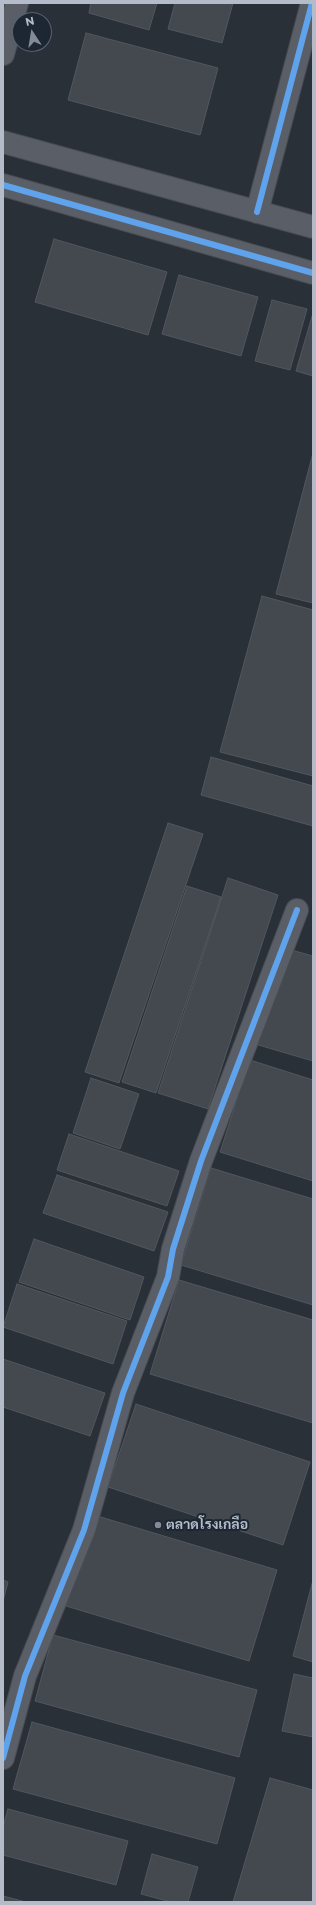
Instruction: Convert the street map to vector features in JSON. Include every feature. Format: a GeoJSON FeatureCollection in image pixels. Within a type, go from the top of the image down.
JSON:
{"type":"FeatureCollection","features":[{"type":"Feature","properties":{"kind":"street"},"geometry":{"type":"LineString","coordinates":[[3,54],[17,3]]}},
{"type":"Feature","properties":{"kind":"street"},"geometry":{"type":"LineString","coordinates":[[258,212],[312,3]]}},
{"type":"Feature","properties":{"kind":"street"},"geometry":{"type":"LineString","coordinates":[[3,142],[313,227]]}},
{"type":"Feature","properties":{"kind":"street"},"geometry":{"type":"LineString","coordinates":[[3,185],[313,273]]}},
{"type":"Feature","properties":{"kind":"street"},"geometry":{"type":"LineString","coordinates":[[3,1758],[26,1676],[84,1530],[124,1393],[168,1277],[173,1249],[200,1161],[296,910]]}},
{"type":"Feature","properties":{"kind":"building"},"geometry":{"type":"Polygon","coordinates":[[[91,3],[157,3],[149,30],[89,13],[91,3]]]}},
{"type":"Feature","properties":{"kind":"building"},"geometry":{"type":"Polygon","coordinates":[[[175,3],[233,3],[222,43],[168,29],[175,3]]]}},
{"type":"Feature","properties":{"kind":"building"},"geometry":{"type":"Polygon","coordinates":[[[86,33],[218,68],[200,135],[68,100],[86,33]]]}},
{"type":"Feature","properties":{"kind":"building"},"geometry":{"type":"Polygon","coordinates":[[[54,239],[167,272],[148,335],[35,302],[54,239]]]}},
{"type":"Feature","properties":{"kind":"building"},"geometry":{"type":"Polygon","coordinates":[[[179,275],[258,297],[241,356],[162,334],[179,275]]]}},
{"type":"Feature","properties":{"kind":"building"},"geometry":{"type":"Polygon","coordinates":[[[272,300],[307,309],[290,370],[255,361],[272,300]]]}},
{"type":"Feature","properties":{"kind":"building"},"geometry":{"type":"Polygon","coordinates":[[[313,313],[313,376],[296,371],[313,313]]]}},
{"type":"Feature","properties":{"kind":"building"},"geometry":{"type":"Polygon","coordinates":[[[313,453],[313,603],[276,594],[313,453]]]}},
{"type":"Feature","properties":{"kind":"building"},"geometry":{"type":"Polygon","coordinates":[[[262,596],[313,610],[313,776],[220,752],[262,596]]]}},
{"type":"Feature","properties":{"kind":"building"},"geometry":{"type":"Polygon","coordinates":[[[211,757],[313,786],[313,826],[201,795],[211,757]]]}},
{"type":"Feature","properties":{"kind":"building"},"geometry":{"type":"Polygon","coordinates":[[[168,823],[203,834],[119,1083],[85,1072],[168,823]]]}},
{"type":"Feature","properties":{"kind":"building"},"geometry":{"type":"Polygon","coordinates":[[[228,878],[278,895],[208,1109],[158,1093],[228,878]]]}},
{"type":"Feature","properties":{"kind":"building"},"geometry":{"type":"Polygon","coordinates":[[[187,886],[221,897],[156,1093],[122,1082],[187,886]]]}},
{"type":"Feature","properties":{"kind":"building"},"geometry":{"type":"Polygon","coordinates":[[[284,948],[313,956],[313,1061],[255,1044],[284,948]]]}},
{"type":"Feature","properties":{"kind":"building"},"geometry":{"type":"Polygon","coordinates":[[[250,1060],[313,1080],[313,1181],[220,1152],[250,1060]]]}},
{"type":"Feature","properties":{"kind":"building"},"geometry":{"type":"Polygon","coordinates":[[[91,1078],[139,1094],[120,1149],[73,1133],[91,1078]]]}},
{"type":"Feature","properties":{"kind":"building"},"geometry":{"type":"Polygon","coordinates":[[[69,1134],[179,1171],[167,1206],[57,1170],[69,1134]]]}},
{"type":"Feature","properties":{"kind":"building"},"geometry":{"type":"Polygon","coordinates":[[[211,1168],[313,1199],[313,1305],[181,1265],[211,1168]]]}},
{"type":"Feature","properties":{"kind":"building"},"geometry":{"type":"Polygon","coordinates":[[[57,1175],[168,1212],[154,1251],[43,1213],[57,1175]]]}},
{"type":"Feature","properties":{"kind":"building"},"geometry":{"type":"Polygon","coordinates":[[[34,1239],[144,1277],[130,1320],[19,1282],[34,1239]]]}},
{"type":"Feature","properties":{"kind":"building"},"geometry":{"type":"Polygon","coordinates":[[[179,1280],[313,1320],[313,1423],[150,1374],[179,1280]]]}},
{"type":"Feature","properties":{"kind":"building"},"geometry":{"type":"Polygon","coordinates":[[[17,1284],[127,1321],[113,1364],[3,1327],[17,1284]]]}},
{"type":"Feature","properties":{"kind":"building"},"geometry":{"type":"Polygon","coordinates":[[[3,1359],[105,1393],[90,1436],[3,1407],[3,1359]]]}},
{"type":"Feature","properties":{"kind":"building"},"geometry":{"type":"Polygon","coordinates":[[[136,1404],[310,1462],[283,1545],[108,1487],[136,1404]]]}},
{"type":"Feature","properties":{"kind":"building"},"geometry":{"type":"Polygon","coordinates":[[[94,1515],[277,1570],[249,1661],[66,1606],[94,1515]]]}},
{"type":"Feature","properties":{"kind":"building"},"geometry":{"type":"Polygon","coordinates":[[[3,1580],[8,1582],[3,1601],[3,1580]]]}},
{"type":"Feature","properties":{"kind":"building"},"geometry":{"type":"Polygon","coordinates":[[[313,1580],[313,1662],[293,1656],[313,1580]]]}},
{"type":"Feature","properties":{"kind":"building"},"geometry":{"type":"Polygon","coordinates":[[[53,1635],[257,1690],[239,1757],[35,1701],[53,1635]]]}},
{"type":"Feature","properties":{"kind":"building"},"geometry":{"type":"Polygon","coordinates":[[[294,1674],[313,1678],[313,1737],[282,1731],[294,1674]]]}},
{"type":"Feature","properties":{"kind":"building"},"geometry":{"type":"Polygon","coordinates":[[[32,1722],[235,1778],[217,1844],[13,1789],[32,1722]]]}},
{"type":"Feature","properties":{"kind":"building"},"geometry":{"type":"Polygon","coordinates":[[[270,1778],[313,1790],[313,1902],[233,1902],[270,1778]]]}},
{"type":"Feature","properties":{"kind":"building"},"geometry":{"type":"Polygon","coordinates":[[[8,1809],[128,1841],[116,1885],[3,1855],[3,1827],[8,1809]]]}},
{"type":"Feature","properties":{"kind":"building"},"geometry":{"type":"Polygon","coordinates":[[[152,1854],[198,1867],[188,1902],[171,1902],[141,1894],[152,1854]]]}},
{"type":"Feature","properties":{"kind":"building"},"geometry":{"type":"Polygon","coordinates":[[[3,1896],[26,1902],[3,1902],[3,1896]]]}},
{"type":"Feature","properties":{"kind":"cycle path"},"geometry":{"type":"LineString","coordinates":[[257,212],[312,3]]}},
{"type":"Feature","properties":{"kind":"cycle path"},"geometry":{"type":"LineString","coordinates":[[3,185],[313,273]]}},
{"type":"Feature","properties":{"kind":"cycle path"},"geometry":{"type":"LineString","coordinates":[[3,1758],[25,1676],[84,1530],[123,1393],[168,1277],[173,1249],[201,1161],[297,910]]}},
{"type":"Feature","properties":{"kind":"place","name":"ตลาดโรงเกลือ"},"geometry":{"type":"Point","coordinates":[158,1525]}}]}
